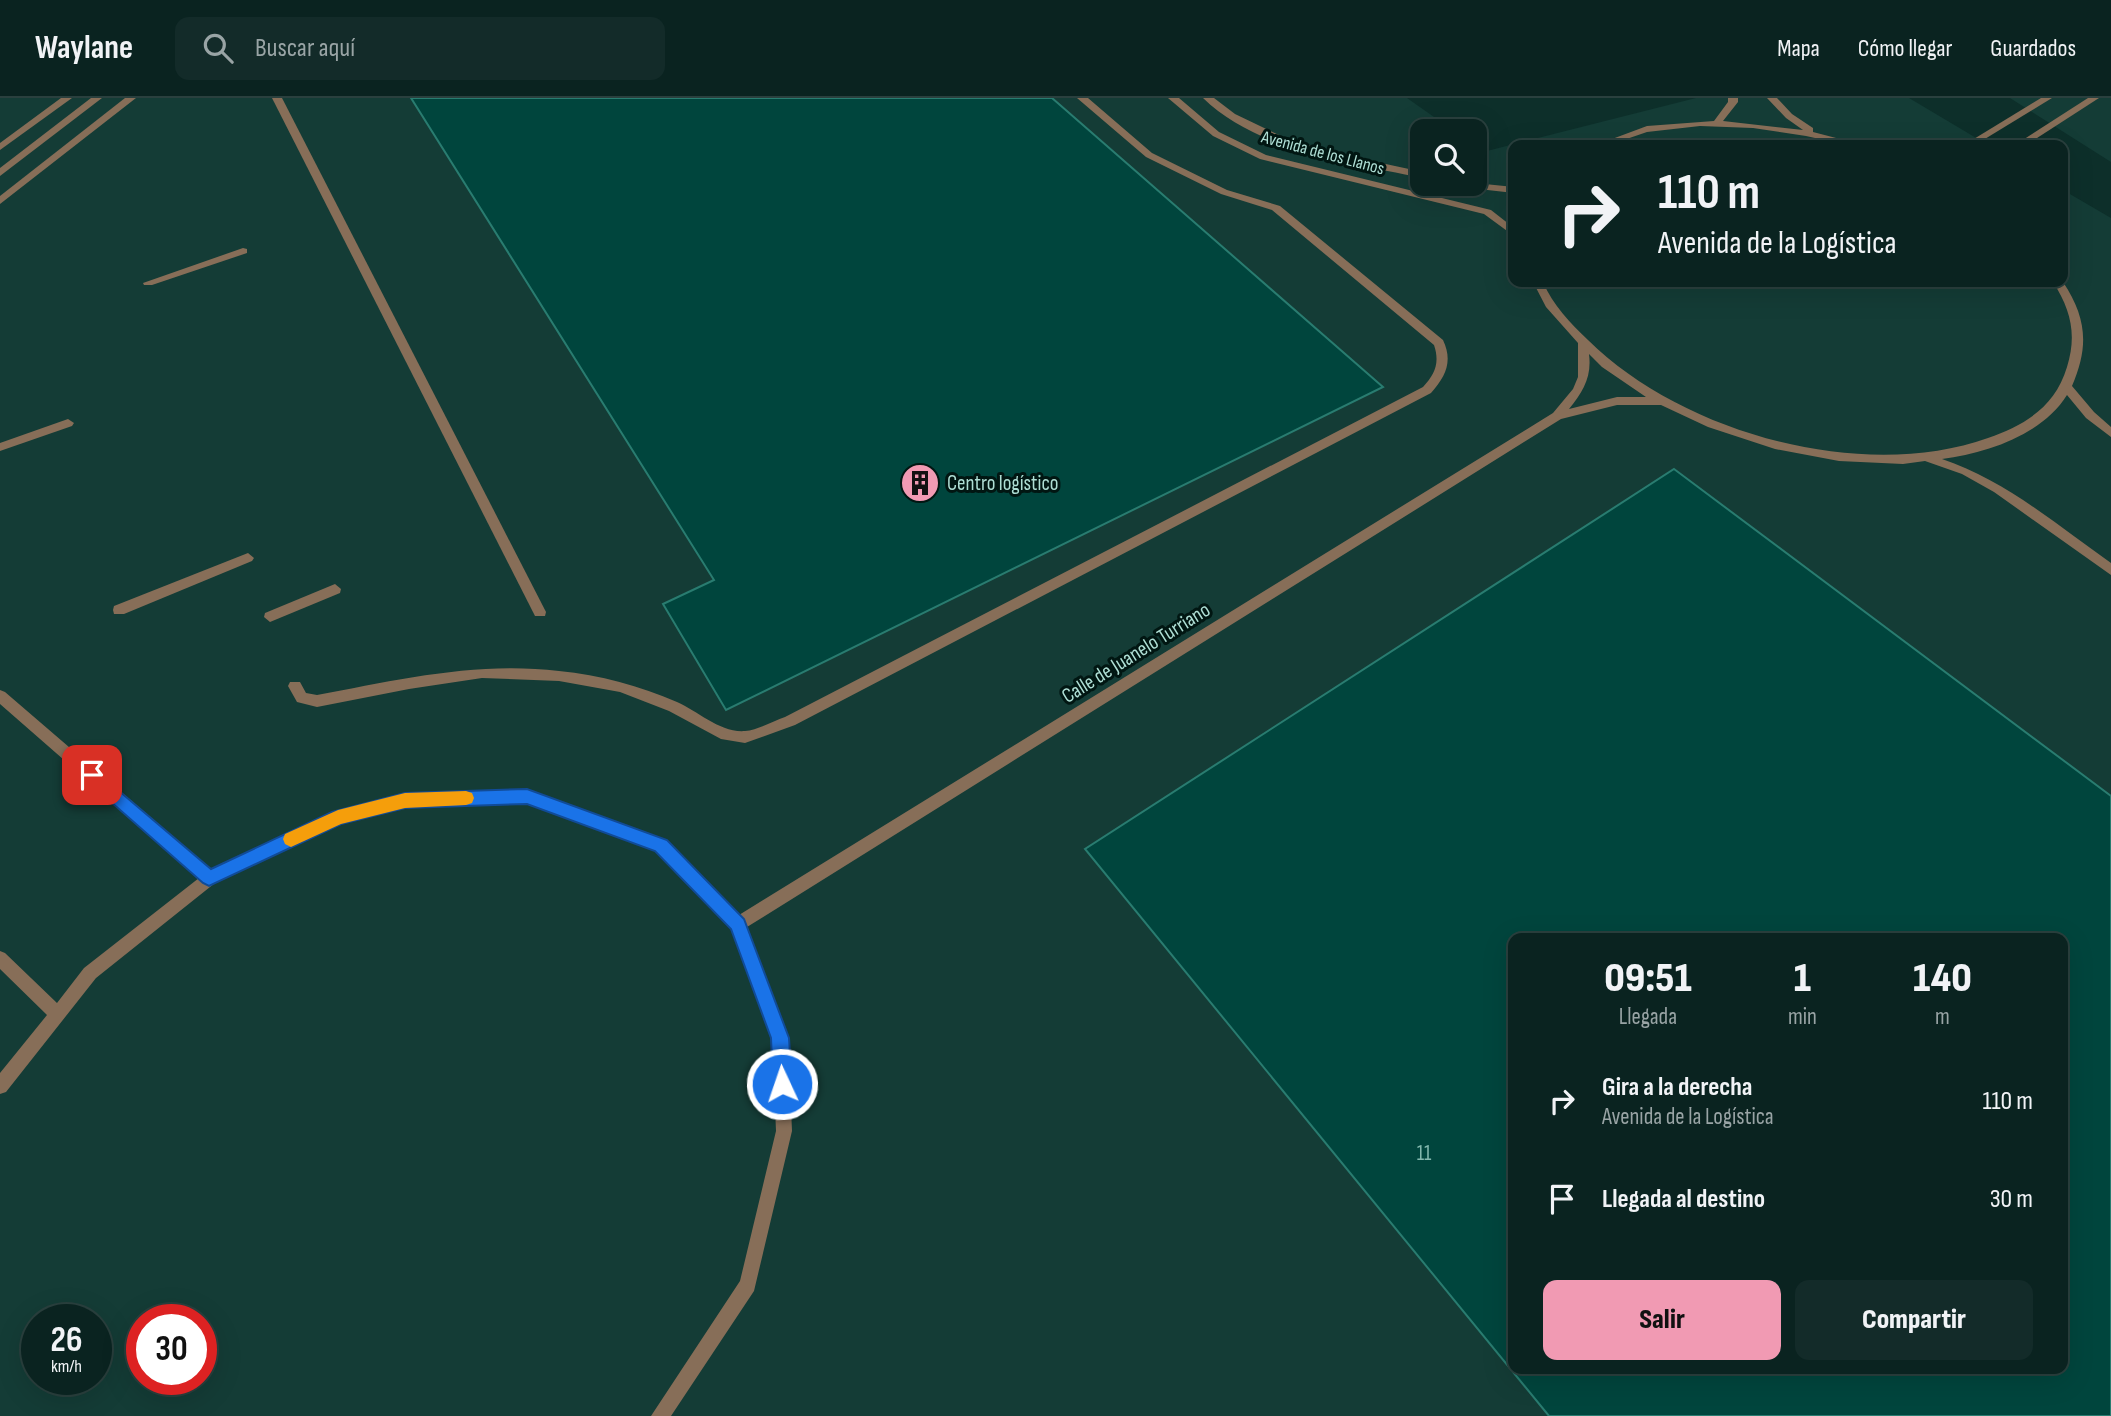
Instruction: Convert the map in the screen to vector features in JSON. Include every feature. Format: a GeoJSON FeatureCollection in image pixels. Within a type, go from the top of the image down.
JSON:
{"type":"FeatureCollection","features":[{"type":"Feature","properties":{"kind":"street"},"geometry":{"type":"LineString","coordinates":[[0,147],[67,98]]}},
{"type":"Feature","properties":{"kind":"street"},"geometry":{"type":"LineString","coordinates":[[0,173],[97,98]]}},
{"type":"Feature","properties":{"kind":"street"},"geometry":{"type":"LineString","coordinates":[[0,201],[131,98]]}},
{"type":"Feature","properties":{"kind":"street"},"geometry":{"type":"LineString","coordinates":[[277,98],[540,612]]}},
{"type":"Feature","properties":{"kind":"street"},"geometry":{"type":"LineString","coordinates":[[295,685],[302,698],[317,701],[409,683],[482,673],[559,676],[621,687],[674,707],[721,733],[745,737],[790,721],[839,696],[1427,390],[1441,375],[1445,358],[1439,343],[1276,208],[1224,191],[1149,155],[1082,98]]}},
{"type":"Feature","properties":{"kind":"street","name":"Avenida de los Llanos"},"geometry":{"type":"LineString","coordinates":[[1173,98],[1216,134],[1263,157],[1487,212],[1508,228]]}},
{"type":"Feature","properties":{"kind":"street","name":"Avenida de los Llanos"},"geometry":{"type":"LineString","coordinates":[[1208,98],[1238,121],[1279,141],[1410,172]]}},
{"type":"Feature","properties":{"kind":"street"},"geometry":{"type":"LineString","coordinates":[[1717,123],[1733,102],[1733,98]]}},
{"type":"Feature","properties":{"kind":"street"},"geometry":{"type":"LineString","coordinates":[[1772,98],[1789,116],[1817,134]]}},
{"type":"Feature","properties":{"kind":"street"},"geometry":{"type":"LineString","coordinates":[[1977,140],[2047,98]]}},
{"type":"Feature","properties":{"kind":"street"},"geometry":{"type":"LineString","coordinates":[[2028,140],[2094,98]]}},
{"type":"Feature","properties":{"kind":"street"},"geometry":{"type":"LineString","coordinates":[[1616,140],[1646,130],[1717,123],[1766,126],[1839,140]]}},
{"type":"Feature","properties":{"kind":"street"},"geometry":{"type":"LineString","coordinates":[[1487,187],[1508,189]]}},
{"type":"Feature","properties":{"kind":"street"},"geometry":{"type":"LineString","coordinates":[[148,283],[243,251]]}},
{"type":"Feature","properties":{"kind":"street"},"geometry":{"type":"LineString","coordinates":[[1540,287],[1543,295],[1582,345],[1618,375],[1661,401],[1746,437],[1839,457],[1928,458],[1990,446],[2038,422],[2068,389],[2080,342],[2066,292],[2062,287]]}},
{"type":"Feature","properties":{"kind":"street","name":"Calle de Juanelo Turriano"},"geometry":{"type":"LineString","coordinates":[[1557,416],[1581,385],[1587,368],[1582,345]]}},
{"type":"Feature","properties":{"kind":"street"},"geometry":{"type":"LineString","coordinates":[[2068,389],[2090,415],[2111,433]]}},
{"type":"Feature","properties":{"kind":"street","name":"Calle de Juanelo Turriano"},"geometry":{"type":"LineString","coordinates":[[738,924],[1557,416],[1617,401],[1661,401]]}},
{"type":"Feature","properties":{"kind":"street"},"geometry":{"type":"LineString","coordinates":[[0,447],[68,423]]}},
{"type":"Feature","properties":{"kind":"street"},"geometry":{"type":"LineString","coordinates":[[1928,458],[1966,471],[1998,489],[2111,570]]}},
{"type":"Feature","properties":{"kind":"street"},"geometry":{"type":"LineString","coordinates":[[119,610],[248,558]]}},
{"type":"Feature","properties":{"kind":"street"},"geometry":{"type":"LineString","coordinates":[[270,617],[335,589]]}},
{"type":"Feature","properties":{"kind":"street"},"geometry":{"type":"LineString","coordinates":[[0,696],[209,878]]}},
{"type":"Feature","properties":{"kind":"street"},"geometry":{"type":"LineString","coordinates":[[0,1086],[90,973],[209,878],[338,817],[405,800],[527,796],[661,845],[738,924],[780,1038],[785,1131],[748,1285],[666,1413]]}},
{"type":"Feature","properties":{"kind":"street"},"geometry":{"type":"LineString","coordinates":[[0,958],[57,1014]]}},
{"type":"Feature","properties":{"kind":"shaded area"},"geometry":{"type":"Polygon","coordinates":[[[0,98],[1407,98],[1437,119],[1410,119],[1410,196],[1487,196],[1487,151],[1508,146],[1508,287],[2068,287],[2068,193],[2111,218],[2111,1416],[0,1416],[0,98]]]}},
{"type":"Feature","properties":{"kind":"shaded area"},"geometry":{"type":"Polygon","coordinates":[[[1696,98],[1909,98],[1980,140],[1530,140],[1696,98]]]}},
{"type":"Feature","properties":{"kind":"shaded area"},"geometry":{"type":"Polygon","coordinates":[[[2010,98],[2111,98],[2111,162],[2010,98]]]}},
{"type":"Feature","properties":{"kind":"building","name":"Centro logístico"},"geometry":{"type":"Polygon","coordinates":[[[411,98],[1052,98],[1383,387],[726,710],[663,604],[714,580],[411,98]]]}},
{"type":"Feature","properties":{"kind":"building"},"geometry":{"type":"Polygon","coordinates":[[[1674,469],[2111,796],[2111,1416],[1549,1416],[1515,1374],[2068,1374],[2068,933],[1508,933],[1508,1366],[1085,849],[1674,469]]]}},
{"type":"Feature","properties":{"kind":"slow traffic"},"geometry":{"type":"LineString","coordinates":[[291,839],[338,817],[405,800],[466,798]]}},
{"type":"Feature","properties":{"kind":"place","name":"Centro logístico"},"geometry":{"type":"Point","coordinates":[920,483]}},
{"type":"Feature","properties":{"kind":"route"},"geometry":{"type":"LineString","coordinates":[[92,775],[209,878],[338,817],[405,800],[527,796],[661,845],[738,924],[780,1038],[782,1084]]}}]}
